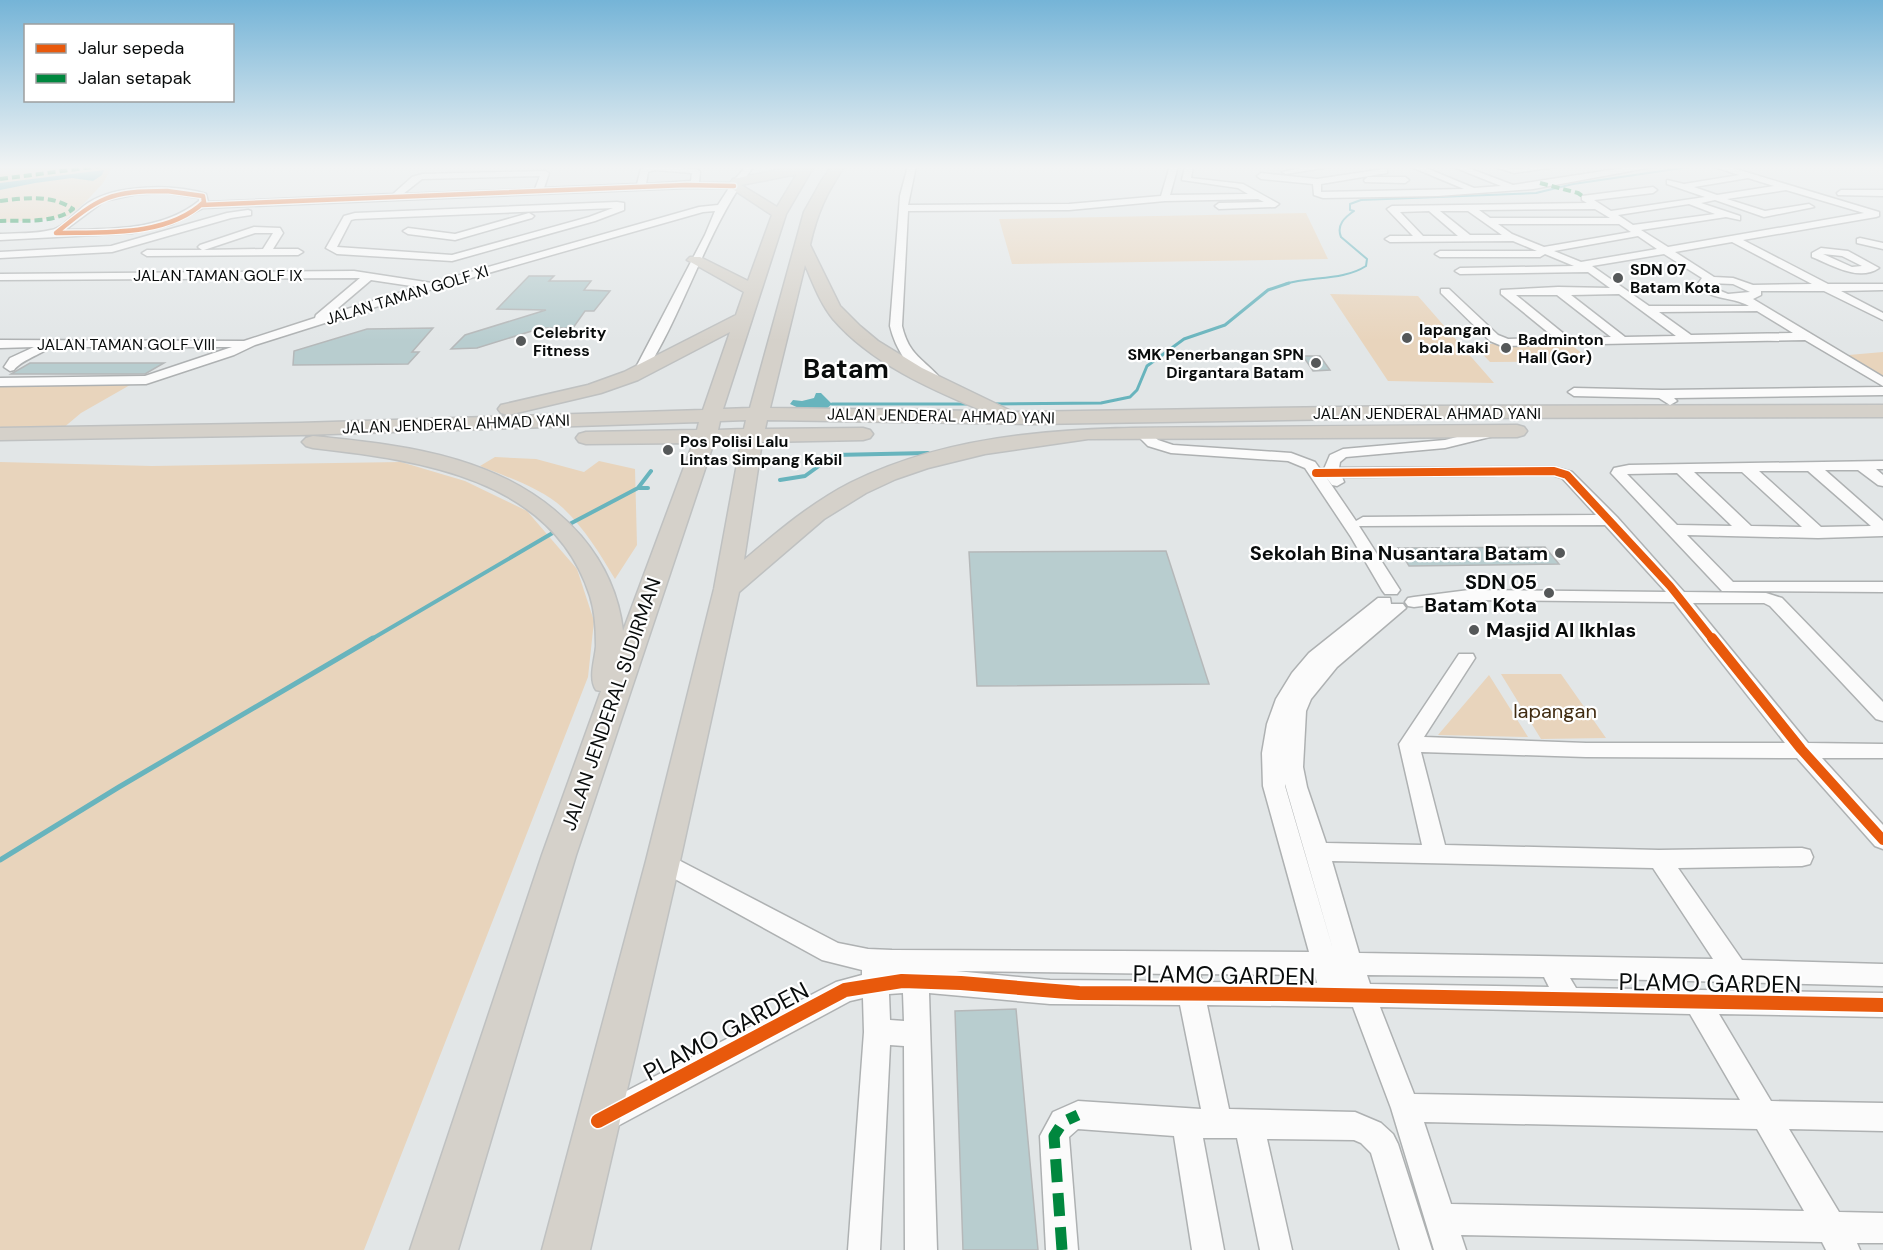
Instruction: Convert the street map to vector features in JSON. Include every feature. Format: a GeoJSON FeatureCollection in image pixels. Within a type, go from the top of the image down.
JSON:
{"type":"FeatureCollection","features":[{"type":"Feature","properties":{"kind":"highway","name":"JALAN JENDERAL SUDIRMAN"},"geometry":{"type":"LineString","coordinates":[[434,1250],[559,855],[709,426],[775,224]]}},
{"type":"Feature","properties":{"kind":"highway"},"geometry":{"type":"LineString","coordinates":[[566,1250],[663,861],[727,589],[756,424],[809,224]]}},
{"type":"Feature","properties":{"kind":"highway"},"geometry":{"type":"LineString","coordinates":[[804,248],[837,312],[851,327],[895,360],[980,403],[1029,423]]}},
{"type":"Feature","properties":{"kind":"highway"},"geometry":{"type":"LineString","coordinates":[[695,260],[753,290]]}},
{"type":"Feature","properties":{"kind":"highway"},"geometry":{"type":"LineString","coordinates":[[298,435],[512,409],[594,389],[639,373],[746,317]]}},
{"type":"Feature","properties":{"kind":"highway","name":"JALAN JENDERAL AHMAD YANI"},"geometry":{"type":"LineString","coordinates":[[0,434],[298,435],[756,424],[1029,423],[1409,412],[1883,411]]}},
{"type":"Feature","properties":{"kind":"highway"},"geometry":{"type":"LineString","coordinates":[[1683,412],[1705,430]]}},
{"type":"Feature","properties":{"kind":"highway","name":"JALAN JENDERAL AHMAD YANI"},"geometry":{"type":"LineString","coordinates":[[1029,423],[1084,434],[1144,435],[1883,429]]}},
{"type":"Feature","properties":{"kind":"highway"},"geometry":{"type":"LineString","coordinates":[[727,589],[780,541],[828,505],[889,476],[920,464],[969,452],[1084,434]]}},
{"type":"Feature","properties":{"kind":"highway"},"geometry":{"type":"LineString","coordinates":[[298,435],[379,449],[462,468],[489,477],[513,488],[566,531],[591,567],[604,597],[611,646],[605,686],[559,855]]}},
{"type":"Feature","properties":{"kind":"highway","name":"JALAN JENDERAL AHMAD YANI"},"geometry":{"type":"LineString","coordinates":[[0,444],[202,436]]}},
{"type":"Feature","properties":{"kind":"street"},"geometry":{"type":"LineString","coordinates":[[56,233],[67,224]]}},
{"type":"Feature","properties":{"kind":"street"},"geometry":{"type":"LineString","coordinates":[[0,237],[155,224]]}},
{"type":"Feature","properties":{"kind":"street"},"geometry":{"type":"LineString","coordinates":[[0,255],[112,249],[199,224]]}},
{"type":"Feature","properties":{"kind":"street"},"geometry":{"type":"LineString","coordinates":[[345,224],[331,250],[452,258],[573,224]]}},
{"type":"Feature","properties":{"kind":"street"},"geometry":{"type":"LineString","coordinates":[[408,231],[412,224]]}},
{"type":"Feature","properties":{"kind":"street"},"geometry":{"type":"LineString","coordinates":[[408,231],[455,237],[499,224]]}},
{"type":"Feature","properties":{"kind":"street","name":"JALAN TAMAN GOLF XI"},"geometry":{"type":"LineString","coordinates":[[251,342],[435,285],[648,224]]}},
{"type":"Feature","properties":{"kind":"street"},"geometry":{"type":"LineString","coordinates":[[639,373],[714,224]]}},
{"type":"Feature","properties":{"kind":"street"},"geometry":{"type":"LineString","coordinates":[[902,224],[898,279],[898,336],[907,354],[918,366],[942,384]]}},
{"type":"Feature","properties":{"kind":"street"},"geometry":{"type":"LineString","coordinates":[[1407,224],[1421,239]]}},
{"type":"Feature","properties":{"kind":"street"},"geometry":{"type":"LineString","coordinates":[[1450,224],[1468,239]]}},
{"type":"Feature","properties":{"kind":"street"},"geometry":{"type":"LineString","coordinates":[[1493,224],[1511,237],[1586,267],[1689,339]]}},
{"type":"Feature","properties":{"kind":"street"},"geometry":{"type":"LineString","coordinates":[[1390,239],[1511,237],[1574,224]]}},
{"type":"Feature","properties":{"kind":"street"},"geometry":{"type":"LineString","coordinates":[[1626,224],[1712,280],[1706,280],[1701,285],[1717,293],[1883,287]]}},
{"type":"Feature","properties":{"kind":"street"},"geometry":{"type":"LineString","coordinates":[[1540,250],[1663,224]]}},
{"type":"Feature","properties":{"kind":"street"},"geometry":{"type":"LineString","coordinates":[[1460,271],[1586,267],[1664,249],[1732,238],[1804,235],[1792,229],[1817,225],[1857,226],[1854,224]]}},
{"type":"Feature","properties":{"kind":"street"},"geometry":{"type":"LineString","coordinates":[[408,231],[486,228]]}},
{"type":"Feature","properties":{"kind":"street"},"geometry":{"type":"LineString","coordinates":[[187,252],[254,230],[277,230],[278,233],[266,252]]}},
{"type":"Feature","properties":{"kind":"street"},"geometry":{"type":"LineString","coordinates":[[0,250],[106,243],[174,231]]}},
{"type":"Feature","properties":{"kind":"street"},"geometry":{"type":"LineString","coordinates":[[452,258],[455,237]]}},
{"type":"Feature","properties":{"kind":"street"},"geometry":{"type":"LineString","coordinates":[[1732,238],[1883,316]]}},
{"type":"Feature","properties":{"kind":"street"},"geometry":{"type":"LineString","coordinates":[[1883,240],[1860,242],[1883,246]]}},
{"type":"Feature","properties":{"kind":"street"},"geometry":{"type":"LineString","coordinates":[[18,253],[29,248]]}},
{"type":"Feature","properties":{"kind":"street"},"geometry":{"type":"LineString","coordinates":[[183,275],[222,252]]}},
{"type":"Feature","properties":{"kind":"street"},"geometry":{"type":"LineString","coordinates":[[147,253],[298,252]]}},
{"type":"Feature","properties":{"kind":"street"},"geometry":{"type":"LineString","coordinates":[[1440,254],[1551,254]]}},
{"type":"Feature","properties":{"kind":"street"},"geometry":{"type":"LineString","coordinates":[[1779,262],[1830,262]]}},
{"type":"Feature","properties":{"kind":"street","name":"JALAN TAMAN GOLF IX"},"geometry":{"type":"LineString","coordinates":[[3,278],[354,274],[435,285]]}},
{"type":"Feature","properties":{"kind":"street"},"geometry":{"type":"LineString","coordinates":[[313,323],[369,276]]}},
{"type":"Feature","properties":{"kind":"street"},"geometry":{"type":"LineString","coordinates":[[368,306],[400,281]]}},
{"type":"Feature","properties":{"kind":"street"},"geometry":{"type":"LineString","coordinates":[[1564,340],[1505,292],[1513,290],[1621,291]]}},
{"type":"Feature","properties":{"kind":"street"},"geometry":{"type":"LineString","coordinates":[[1558,290],[1621,339]]}},
{"type":"Feature","properties":{"kind":"street"},"geometry":{"type":"LineString","coordinates":[[1445,291],[1498,341],[1506,343],[1809,336]]}},
{"type":"Feature","properties":{"kind":"street"},"geometry":{"type":"LineString","coordinates":[[1748,293],[1761,309],[1809,336],[1881,385]]}},
{"type":"Feature","properties":{"kind":"street"},"geometry":{"type":"LineString","coordinates":[[1647,309],[1761,309]]}},
{"type":"Feature","properties":{"kind":"street"},"geometry":{"type":"LineString","coordinates":[[0,382],[146,380],[230,352],[251,342]]}},
{"type":"Feature","properties":{"kind":"street","name":"JALAN TAMAN GOLF VIII"},"geometry":{"type":"LineString","coordinates":[[0,344],[251,342]]}},
{"type":"Feature","properties":{"kind":"street"},"geometry":{"type":"LineString","coordinates":[[5,370],[27,361],[27,357],[48,344]]}},
{"type":"Feature","properties":{"kind":"street"},"geometry":{"type":"LineString","coordinates":[[1574,392],[1662,394],[1881,385]]}},
{"type":"Feature","properties":{"kind":"street"},"geometry":{"type":"LineString","coordinates":[[1662,394],[1683,412]]}},
{"type":"Feature","properties":{"kind":"street"},"geometry":{"type":"LineString","coordinates":[[1324,473],[1333,460],[1343,453],[1445,444],[1497,431]]}},
{"type":"Feature","properties":{"kind":"street"},"geometry":{"type":"LineString","coordinates":[[1144,435],[1153,443],[1171,449],[1291,457],[1307,462],[1324,473],[1364,532],[1399,598]]}},
{"type":"Feature","properties":{"kind":"street"},"geometry":{"type":"LineString","coordinates":[[1861,465],[1883,482]]}},
{"type":"Feature","properties":{"kind":"street"},"geometry":{"type":"LineString","coordinates":[[1883,465],[1629,469],[1618,473],[1728,587],[1883,587]]}},
{"type":"Feature","properties":{"kind":"street"},"geometry":{"type":"LineString","coordinates":[[1811,466],[1883,530]]}},
{"type":"Feature","properties":{"kind":"street"},"geometry":{"type":"LineString","coordinates":[[1746,467],[1818,533]]}},
{"type":"Feature","properties":{"kind":"street"},"geometry":{"type":"LineString","coordinates":[[1681,468],[1746,530]]}},
{"type":"Feature","properties":{"kind":"street"},"geometry":{"type":"LineString","coordinates":[[1324,473],[1554,471],[1567,475],[1676,593],[1801,749],[1883,840]]}},
{"type":"Feature","properties":{"kind":"street"},"geometry":{"type":"LineString","coordinates":[[1364,532],[1611,520]]}},
{"type":"Feature","properties":{"kind":"street"},"geometry":{"type":"LineString","coordinates":[[1672,530],[1818,533],[1883,530]]}},
{"type":"Feature","properties":{"kind":"street"},"geometry":{"type":"LineString","coordinates":[[1676,593],[1708,587]]}},
{"type":"Feature","properties":{"kind":"street"},"geometry":{"type":"LineString","coordinates":[[1450,1250],[1405,1108],[1348,997],[1274,786],[1271,762],[1273,733],[1288,692],[1299,677],[1317,657],[1399,598],[1676,593],[1766,598],[1776,602],[1883,714]]}},
{"type":"Feature","properties":{"kind":"street"},"geometry":{"type":"LineString","coordinates":[[1338,964],[1318,852],[1296,787],[1292,767],[1296,711],[1302,697],[1330,663],[1399,598]]}},
{"type":"Feature","properties":{"kind":"street"},"geometry":{"type":"LineString","coordinates":[[1436,854],[1409,744],[1466,658]]}},
{"type":"Feature","properties":{"kind":"street"},"geometry":{"type":"LineString","coordinates":[[1409,744],[1586,750],[1883,751]]}},
{"type":"Feature","properties":{"kind":"street"},"geometry":{"type":"LineString","coordinates":[[1318,852],[1659,859],[1802,857]]}},
{"type":"Feature","properties":{"kind":"street"},"geometry":{"type":"LineString","coordinates":[[1659,859],[1735,970]]}},
{"type":"Feature","properties":{"kind":"street","name":"PLAMO GARDEN"},"geometry":{"type":"LineString","coordinates":[[663,861],[831,952],[875,972],[1185,963],[1551,966],[1883,975]]}},
{"type":"Feature","properties":{"kind":"street"},"geometry":{"type":"LineString","coordinates":[[1185,963],[1218,1124]]}},
{"type":"Feature","properties":{"kind":"street"},"geometry":{"type":"LineString","coordinates":[[1551,966],[1568,999]]}},
{"type":"Feature","properties":{"kind":"street"},"geometry":{"type":"LineString","coordinates":[[916,971],[921,1250]]}},
{"type":"Feature","properties":{"kind":"street","name":"PLAMO GARDEN"},"geometry":{"type":"LineString","coordinates":[[916,971],[1074,993],[1191,992],[1348,997],[1883,1005]]}},
{"type":"Feature","properties":{"kind":"street"},"geometry":{"type":"LineString","coordinates":[[864,1250],[877,1032],[875,972]]}},
{"type":"Feature","properties":{"kind":"street","name":"PLAMO GARDEN"},"geometry":{"type":"LineString","coordinates":[[598,1121],[875,972]]}},
{"type":"Feature","properties":{"kind":"street"},"geometry":{"type":"LineString","coordinates":[[1698,1003],[1837,1239]]}},
{"type":"Feature","properties":{"kind":"street"},"geometry":{"type":"LineString","coordinates":[[877,1032],[918,1034]]}},
{"type":"Feature","properties":{"kind":"street"},"geometry":{"type":"LineString","coordinates":[[1405,1108],[1883,1117]]}},
{"type":"Feature","properties":{"kind":"street"},"geometry":{"type":"LineString","coordinates":[[1062,1250],[1054,1136],[1058,1126],[1067,1118],[1078,1115],[1186,1123],[1355,1126],[1371,1133],[1383,1144],[1416,1250]]}},
{"type":"Feature","properties":{"kind":"street"},"geometry":{"type":"LineString","coordinates":[[1186,1123],[1208,1250]]}},
{"type":"Feature","properties":{"kind":"street"},"geometry":{"type":"LineString","coordinates":[[1249,1125],[1276,1250]]}},
{"type":"Feature","properties":{"kind":"street"},"geometry":{"type":"LineString","coordinates":[[1441,1219],[1837,1239],[1883,1228]]}},
{"type":"Feature","properties":{"kind":"green space"},"geometry":{"type":"Polygon","coordinates":[[[1001,224],[1311,224],[1328,259],[1012,264],[1001,224]]]}},
{"type":"Feature","properties":{"kind":"green space","name":"lapangan bola kaki"},"geometry":{"type":"Polygon","coordinates":[[[1330,294],[1418,296],[1494,383],[1388,381],[1330,294]]]}},
{"type":"Feature","properties":{"kind":"green space"},"geometry":{"type":"Polygon","coordinates":[[[1473,344],[1570,344],[1592,361],[1490,362],[1473,344]]]}},
{"type":"Feature","properties":{"kind":"green space"},"geometry":{"type":"Polygon","coordinates":[[[1883,352],[1883,382],[1837,356],[1883,352]]]}},
{"type":"Feature","properties":{"kind":"green space"},"geometry":{"type":"Polygon","coordinates":[[[0,385],[130,385],[81,413],[62,429],[0,431],[0,385]]]}},
{"type":"Feature","properties":{"kind":"green space"},"geometry":{"type":"Polygon","coordinates":[[[495,457],[536,459],[584,472],[599,461],[635,469],[637,545],[615,579],[585,533],[563,508],[534,489],[480,466],[495,457]]]}},
{"type":"Feature","properties":{"kind":"green space"},"geometry":{"type":"Polygon","coordinates":[[[0,462],[152,466],[401,462],[465,481],[527,511],[577,569],[594,621],[588,677],[364,1250],[0,1250],[0,462]]]}},
{"type":"Feature","properties":{"kind":"green space","name":"lapangan"},"geometry":{"type":"Polygon","coordinates":[[[1501,674],[1561,674],[1606,738],[1541,739],[1501,674]]]}},
{"type":"Feature","properties":{"kind":"green space"},"geometry":{"type":"Polygon","coordinates":[[[1489,675],[1528,737],[1438,735],[1489,675]]]}},
{"type":"Feature","properties":{"kind":"water"},"geometry":{"type":"Polygon","coordinates":[[[816,393],[821,393],[832,404],[825,410],[803,410],[790,404],[793,400],[802,401],[814,398],[816,393]]]}},
{"type":"Feature","properties":{"kind":"building"},"geometry":{"type":"Polygon","coordinates":[[[529,276],[554,276],[549,281],[591,281],[584,290],[610,291],[594,311],[585,311],[573,328],[537,328],[477,348],[451,349],[465,335],[546,310],[497,309],[529,276]]]}},
{"type":"Feature","properties":{"kind":"building"},"geometry":{"type":"Polygon","coordinates":[[[433,328],[412,352],[419,352],[408,364],[293,365],[294,351],[367,329],[433,328]]]}},
{"type":"Feature","properties":{"kind":"building","name":"SMK Penerbangan SPN Dirgantara Batam"},"geometry":{"type":"Polygon","coordinates":[[[1303,356],[1320,356],[1330,370],[1313,371],[1303,356]]]}},
{"type":"Feature","properties":{"kind":"building"},"geometry":{"type":"Polygon","coordinates":[[[30,363],[164,363],[145,374],[11,374],[30,363]]]}},
{"type":"Feature","properties":{"kind":"building"},"geometry":{"type":"Polygon","coordinates":[[[1545,547],[1559,564],[1409,566],[1398,548],[1545,547]]]}},
{"type":"Feature","properties":{"kind":"building"},"geometry":{"type":"Polygon","coordinates":[[[1166,551],[1209,684],[977,686],[969,552],[1166,551]]]}},
{"type":"Feature","properties":{"kind":"building"},"geometry":{"type":"Polygon","coordinates":[[[1016,1009],[1038,1250],[963,1250],[955,1011],[1016,1009]]]}},
{"type":"Feature","properties":{"kind":"waterway"},"geometry":{"type":"LineString","coordinates":[[1288,284],[1347,274],[1366,266],[1367,259],[1341,237],[1341,224]]}},
{"type":"Feature","properties":{"kind":"waterway"},"geometry":{"type":"LineString","coordinates":[[992,404],[1101,403],[1130,397],[1137,390],[1147,366],[1184,339],[1225,325],[1268,290],[1288,284]]}},
{"type":"Feature","properties":{"kind":"waterway"},"geometry":{"type":"LineString","coordinates":[[832,404],[971,404]]}},
{"type":"Feature","properties":{"kind":"waterway"},"geometry":{"type":"LineString","coordinates":[[780,480],[805,476],[834,455],[928,453]]}},
{"type":"Feature","properties":{"kind":"waterway"},"geometry":{"type":"LineString","coordinates":[[638,488],[651,471]]}},
{"type":"Feature","properties":{"kind":"waterway"},"geometry":{"type":"LineString","coordinates":[[564,527],[638,488]]}},
{"type":"Feature","properties":{"kind":"waterway"},"geometry":{"type":"LineString","coordinates":[[638,488],[648,488]]}},
{"type":"Feature","properties":{"kind":"waterway"},"geometry":{"type":"LineString","coordinates":[[370,640],[556,531]]}},
{"type":"Feature","properties":{"kind":"waterway"},"geometry":{"type":"LineString","coordinates":[[0,860],[119,787],[373,638]]}},
{"type":"Feature","properties":{"kind":"marked path"},"geometry":{"type":"LineString","coordinates":[[1062,1250],[1054,1136],[1063,1122],[1078,1115]]}},
{"type":"Feature","properties":{"kind":"cycle path"},"geometry":{"type":"LineString","coordinates":[[66,224],[56,233],[112,232],[161,224]]}},
{"type":"Feature","properties":{"kind":"cycle path"},"geometry":{"type":"LineString","coordinates":[[1316,473],[1554,471],[1567,475],[1670,586],[1801,749],[1883,840]]}},
{"type":"Feature","properties":{"kind":"cycle path"},"geometry":{"type":"LineString","coordinates":[[598,1121],[845,990],[902,981],[932,981],[1079,993],[1280,994],[1883,1005]]}},
{"type":"Feature","properties":{"kind":"place","name":"SDN 07 Batam Kota"},"geometry":{"type":"Point","coordinates":[1618,278]}},
{"type":"Feature","properties":{"kind":"place","name":"lapangan bola kaki"},"geometry":{"type":"Point","coordinates":[1407,338]}},
{"type":"Feature","properties":{"kind":"place","name":"Celebrity Fitness"},"geometry":{"type":"Point","coordinates":[521,341]}},
{"type":"Feature","properties":{"kind":"place","name":"Badminton Hall (Gor)"},"geometry":{"type":"Point","coordinates":[1506,348]}},
{"type":"Feature","properties":{"kind":"place","name":"SMK Penerbangan SPN Dirgantara Batam"},"geometry":{"type":"Point","coordinates":[1316,363]}},
{"type":"Feature","properties":{"kind":"place","name":"Pos Polisi Lalu Lintas Simpang Kabil"},"geometry":{"type":"Point","coordinates":[668,450]}},
{"type":"Feature","properties":{"kind":"place","name":"Sekolah Bina Nusantara Batam"},"geometry":{"type":"Point","coordinates":[1560,553]}},
{"type":"Feature","properties":{"kind":"place","name":"SDN 05 Batam Kota"},"geometry":{"type":"Point","coordinates":[1549,593]}},
{"type":"Feature","properties":{"kind":"place","name":"Masjid Al Ikhlas"},"geometry":{"type":"Point","coordinates":[1474,630]}},
{"type":"Feature","properties":{"kind":"district","name":"Batam"},"geometry":{"type":"Point","coordinates":[846,368]}}]}
